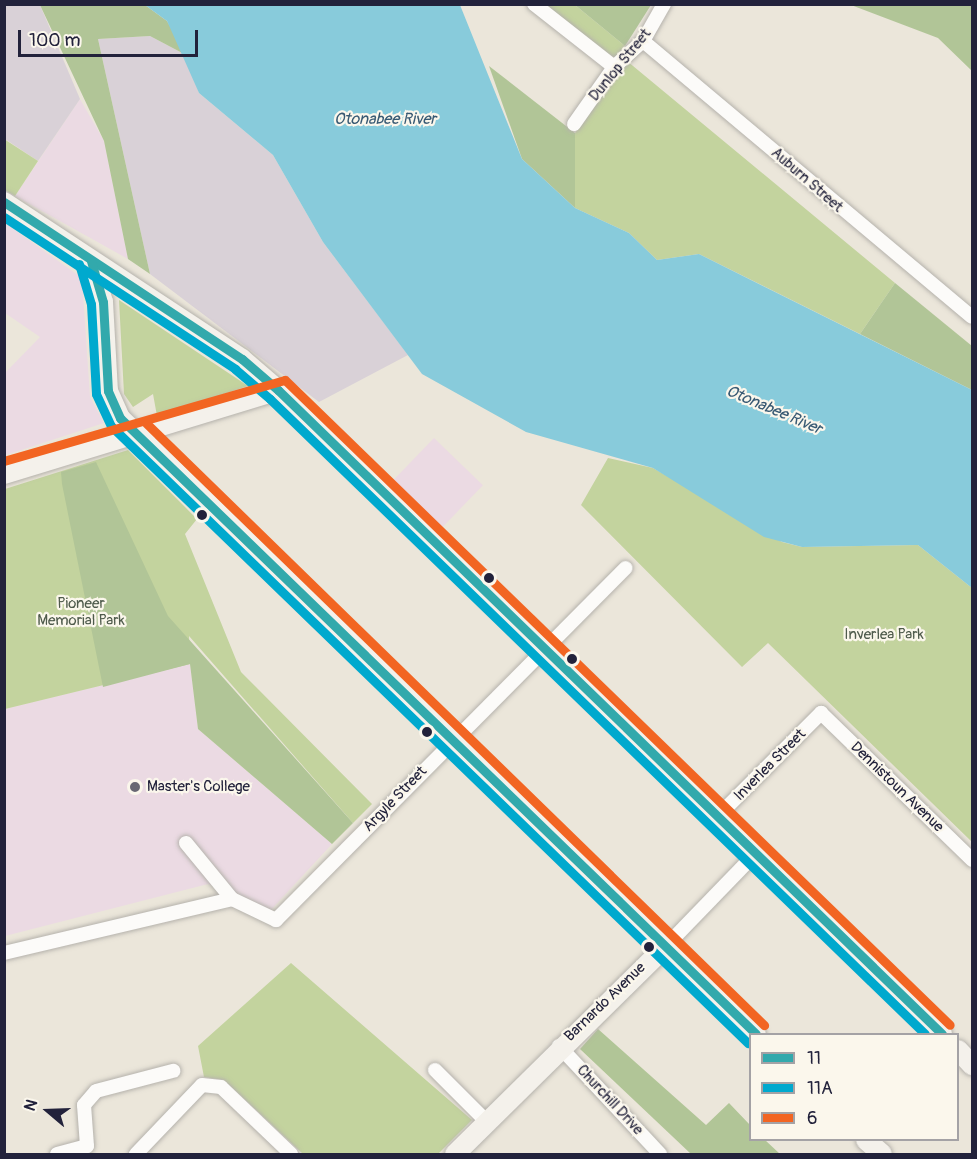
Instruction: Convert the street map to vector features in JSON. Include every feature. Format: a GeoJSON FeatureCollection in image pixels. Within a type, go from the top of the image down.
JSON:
{"type":"FeatureCollection","features":[{"type":"Feature","properties":{"kind":"main road"},"geometry":{"type":"LineString","coordinates":[[4,202],[137,294],[242,358],[546,647],[940,1033]]}},
{"type":"Feature","properties":{"kind":"main road"},"geometry":{"type":"LineString","coordinates":[[91,261],[103,303],[109,396],[120,418],[138,432],[754,1033]]}},
{"type":"Feature","properties":{"kind":"main road"},"geometry":{"type":"LineString","coordinates":[[103,303],[137,294]]}},
{"type":"Feature","properties":{"kind":"main road"},"geometry":{"type":"LineString","coordinates":[[4,474],[278,390]]}},
{"type":"Feature","properties":{"kind":"main road","name":"Barnardo Avenue"},"geometry":{"type":"LineString","coordinates":[[455,1155],[559,1046],[665,947]]}},
{"type":"Feature","properties":{"kind":"main road"},"geometry":{"type":"LineString","coordinates":[[959,1052],[972,1065]]}},
{"type":"Feature","properties":{"kind":"main road"},"geometry":{"type":"LineString","coordinates":[[867,1141],[882,1155]]}},
{"type":"Feature","properties":{"kind":"street"},"geometry":{"type":"LineString","coordinates":[[534,4],[614,67]]}},
{"type":"Feature","properties":{"kind":"street","name":"Dunlop Street"},"geometry":{"type":"LineString","coordinates":[[574,124],[614,67],[643,41],[664,4]]}},
{"type":"Feature","properties":{"kind":"street","name":"Auburn Street"},"geometry":{"type":"LineString","coordinates":[[643,41],[972,316]]}},
{"type":"Feature","properties":{"kind":"street","name":"Argyle Street"},"geometry":{"type":"LineString","coordinates":[[186,843],[232,899],[276,920],[625,568]]}},
{"type":"Feature","properties":{"kind":"street","name":"Inverlea Street"},"geometry":{"type":"LineString","coordinates":[[718,816],[821,713]]}},
{"type":"Feature","properties":{"kind":"street","name":"Dennistoun Avenue"},"geometry":{"type":"LineString","coordinates":[[821,713],[972,860]]}},
{"type":"Feature","properties":{"kind":"street","name":"Barnardo Avenue"},"geometry":{"type":"LineString","coordinates":[[665,947],[757,852]]}},
{"type":"Feature","properties":{"kind":"street"},"geometry":{"type":"LineString","coordinates":[[4,953],[232,899]]}},
{"type":"Feature","properties":{"kind":"street","name":"Churchill Drive"},"geometry":{"type":"LineString","coordinates":[[559,1046],[660,1155]]}},
{"type":"Feature","properties":{"kind":"street"},"geometry":{"type":"LineString","coordinates":[[435,1070],[486,1122]]}},
{"type":"Feature","properties":{"kind":"street"},"geometry":{"type":"LineString","coordinates":[[57,1155],[91,1150],[84,1105],[96,1090],[173,1071]]}},
{"type":"Feature","properties":{"kind":"street"},"geometry":{"type":"LineString","coordinates":[[136,1155],[202,1085],[221,1087],[291,1155]]}},
{"type":"Feature","properties":{"kind":"shaded area"},"geometry":{"type":"Polygon","coordinates":[[[4,5],[40,5],[80,99],[38,161],[5,139],[4,5]]]}},
{"type":"Feature","properties":{"kind":"shaded area"},"geometry":{"type":"Polygon","coordinates":[[[150,36],[186,55],[199,93],[273,155],[323,242],[408,355],[319,402],[150,274],[98,39],[150,36]]]}},
{"type":"Feature","properties":{"kind":"shaded area"},"geometry":{"type":"Polygon","coordinates":[[[80,99],[104,141],[128,259],[15,196],[80,99]]]}},
{"type":"Feature","properties":{"kind":"shaded area"},"geometry":{"type":"Polygon","coordinates":[[[5,223],[82,278],[90,397],[104,423],[6,455],[5,373],[40,337],[5,313],[5,223]]]}},
{"type":"Feature","properties":{"kind":"shaded area"},"geometry":{"type":"Polygon","coordinates":[[[434,438],[483,485],[442,528],[393,480],[434,438]]]}},
{"type":"Feature","properties":{"kind":"shaded area","name":"Master's College"},"geometry":{"type":"Polygon","coordinates":[[[190,664],[198,729],[332,844],[269,912],[208,884],[5,936],[5,709],[190,664]]]}},
{"type":"Feature","properties":{"kind":"green space"},"geometry":{"type":"Polygon","coordinates":[[[40,5],[145,5],[167,21],[186,55],[150,36],[98,39],[150,274],[128,259],[104,141],[40,5]]]}},
{"type":"Feature","properties":{"kind":"green space"},"geometry":{"type":"Polygon","coordinates":[[[542,5],[575,5],[625,46],[613,59],[542,5]]]}},
{"type":"Feature","properties":{"kind":"green space"},"geometry":{"type":"Polygon","coordinates":[[[575,5],[651,5],[625,46],[575,5]]]}},
{"type":"Feature","properties":{"kind":"green space"},"geometry":{"type":"Polygon","coordinates":[[[851,5],[972,5],[972,71],[938,38],[851,5]]]}},
{"type":"Feature","properties":{"kind":"green space"},"geometry":{"type":"Polygon","coordinates":[[[627,61],[895,283],[860,334],[699,254],[657,260],[629,233],[575,208],[575,133],[627,61]]]}},
{"type":"Feature","properties":{"kind":"green space"},"geometry":{"type":"Polygon","coordinates":[[[489,66],[575,133],[575,208],[522,159],[489,66]]]}},
{"type":"Feature","properties":{"kind":"green space"},"geometry":{"type":"Polygon","coordinates":[[[4,139],[38,161],[15,196],[5,190],[4,139]]]}},
{"type":"Feature","properties":{"kind":"green space"},"geometry":{"type":"Polygon","coordinates":[[[895,283],[972,346],[972,390],[860,334],[895,283]]]}},
{"type":"Feature","properties":{"kind":"green space"},"geometry":{"type":"Polygon","coordinates":[[[119,300],[248,386],[157,416],[153,394],[133,407],[124,394],[119,300]]]}},
{"type":"Feature","properties":{"kind":"green space","name":"Pioneer Memorial Park"},"geometry":{"type":"Polygon","coordinates":[[[128,450],[197,519],[185,534],[241,672],[372,804],[353,823],[189,636],[190,664],[5,709],[5,489],[128,450]]]}},
{"type":"Feature","properties":{"kind":"green space","name":"Inverlea Park"},"geometry":{"type":"Polygon","coordinates":[[[608,458],[653,468],[782,542],[802,547],[918,545],[972,588],[972,842],[768,643],[742,667],[581,505],[608,458]]]}},
{"type":"Feature","properties":{"kind":"green space"},"geometry":{"type":"Polygon","coordinates":[[[96,462],[168,616],[353,823],[332,844],[198,729],[190,664],[103,687],[61,472],[96,462]]]}},
{"type":"Feature","properties":{"kind":"green space"},"geometry":{"type":"Polygon","coordinates":[[[291,963],[472,1120],[438,1154],[303,1154],[224,1080],[204,1077],[198,1046],[291,963]]]}},
{"type":"Feature","properties":{"kind":"green space"},"geometry":{"type":"Polygon","coordinates":[[[598,1029],[706,1125],[729,1103],[749,1124],[749,1141],[766,1141],[780,1154],[691,1154],[580,1049],[598,1029]]]}},
{"type":"Feature","properties":{"kind":"water","name":"Otonabee River"},"geometry":{"type":"Polygon","coordinates":[[[145,5],[460,5],[522,159],[575,208],[629,233],[657,260],[699,254],[972,390],[972,588],[918,545],[802,547],[764,537],[653,468],[526,432],[422,374],[323,242],[273,155],[199,93],[167,21],[145,5]]]}},
{"type":"Feature","properties":{"kind":"transit line","name":"11"},"geometry":{"type":"LineString","coordinates":[[4,202],[242,359],[278,390],[941,1033]]}},
{"type":"Feature","properties":{"kind":"transit line","name":"11A"},"geometry":{"type":"LineString","coordinates":[[4,217],[235,369],[270,399],[924,1033]]}},
{"type":"Feature","properties":{"kind":"transit line","name":"11"},"geometry":{"type":"LineString","coordinates":[[91,261],[103,302],[108,391],[120,418],[755,1033]]}},
{"type":"Feature","properties":{"kind":"transit line","name":"11A"},"geometry":{"type":"LineString","coordinates":[[79,264],[91,304],[96,394],[111,426],[748,1043]]}},
{"type":"Feature","properties":{"kind":"transit line","name":"6"},"geometry":{"type":"LineString","coordinates":[[4,461],[285,380],[950,1025]]}},
{"type":"Feature","properties":{"kind":"transit line","name":"6"},"geometry":{"type":"LineString","coordinates":[[146,423],[764,1025]]}},
{"type":"Feature","properties":{"kind":"place","name":"Master's College"},"geometry":{"type":"Point","coordinates":[135,787]}}]}
